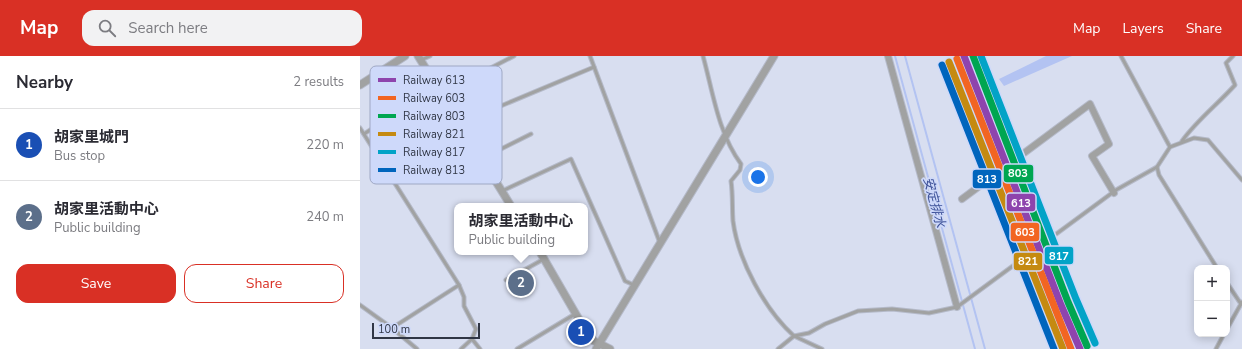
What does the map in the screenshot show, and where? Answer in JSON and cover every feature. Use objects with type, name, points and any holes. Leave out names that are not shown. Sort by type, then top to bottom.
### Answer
[{"type":"street","points":[[388,66],[405,56]]},
{"type":"street","points":[[598,346],[774,56]]},
{"type":"street","points":[[888,56],[958,305]]},
{"type":"street","points":[[361,82],[370,77]]},
{"type":"street","points":[[962,199],[1090,104],[1109,144],[1092,156],[1114,192]]},
{"type":"street","points":[[498,184],[509,203]]},
{"type":"street","points":[[542,255],[588,335],[598,346],[610,349]]},
{"type":"lane","points":[[420,58],[430,56]]},
{"type":"lane","points":[[495,66],[514,56]]},
{"type":"lane","points":[[590,56],[660,244]]},
{"type":"lane","points":[[703,56],[725,137],[731,150],[741,164],[740,170],[731,181],[733,221],[750,276],[781,324],[794,336],[822,349]]},
{"type":"lane","points":[[1121,56],[1170,147]]},
{"type":"lane","points":[[1182,141],[1191,129],[1217,105],[1235,85],[1226,63],[1233,56]]},
{"type":"lane","points":[[502,105],[594,67]]},
{"type":"lane","points":[[360,128],[370,144]]},
{"type":"lane","points":[[364,134],[370,130]]},
{"type":"lane","points":[[502,149],[531,134]]},
{"type":"lane","points":[[778,349],[794,336],[809,333],[824,324],[858,311],[892,309],[929,313],[958,305],[1114,192],[1157,167],[1170,147],[1182,141],[1194,138],[1208,140],[1242,180]]},
{"type":"lane","points":[[502,191],[571,160],[625,281],[636,285]]},
{"type":"lane","points":[[1157,167],[1159,175],[1215,265]]},
{"type":"lane","points":[[395,184],[459,285],[464,297],[464,306],[476,329],[472,339],[461,349]]},
{"type":"lane","points":[[506,280],[544,259]]},
{"type":"lane","points":[[392,328],[459,285]]},
{"type":"lane","points":[[1230,287],[1241,303],[1230,323]]},
{"type":"lane","points":[[360,305],[392,328],[417,349]]},
{"type":"lane","points":[[517,349],[575,314]]},
{"type":"lane","points":[[1216,349],[1222,337]]},
{"type":"lane","points":[[472,339],[480,349]]},
{"type":"water","points":[[1046,56],[1072,56],[1004,86],[999,79]]},
{"type":"building","points":[[522,275],[529,287],[522,292],[514,279]]},
{"type":"waterway","name":"安定排水","points":[[895,56],[975,349]]},
{"type":"waterway","points":[[905,56],[985,349]]},
{"type":"rail line","name":"613","points":[[964,56],[1061,305],[1080,349]]},
{"type":"rail line","name":"803","points":[[973,56],[1068,302],[1087,346]]},
{"type":"rail line","name":"817","points":[[981,56],[1076,299],[1095,343]]},
{"type":"rail line","name":"603","points":[[957,59],[1071,349]]},
{"type":"rail line","name":"821","points":[[949,62],[1063,349]]},
{"type":"rail line","name":"813","points":[[942,65],[1054,349]]},
{"type":"place","name":"胡家里活動中心","points":[[521,283]]},
{"type":"place","name":"胡家里城門","points":[[581,332]]}]
